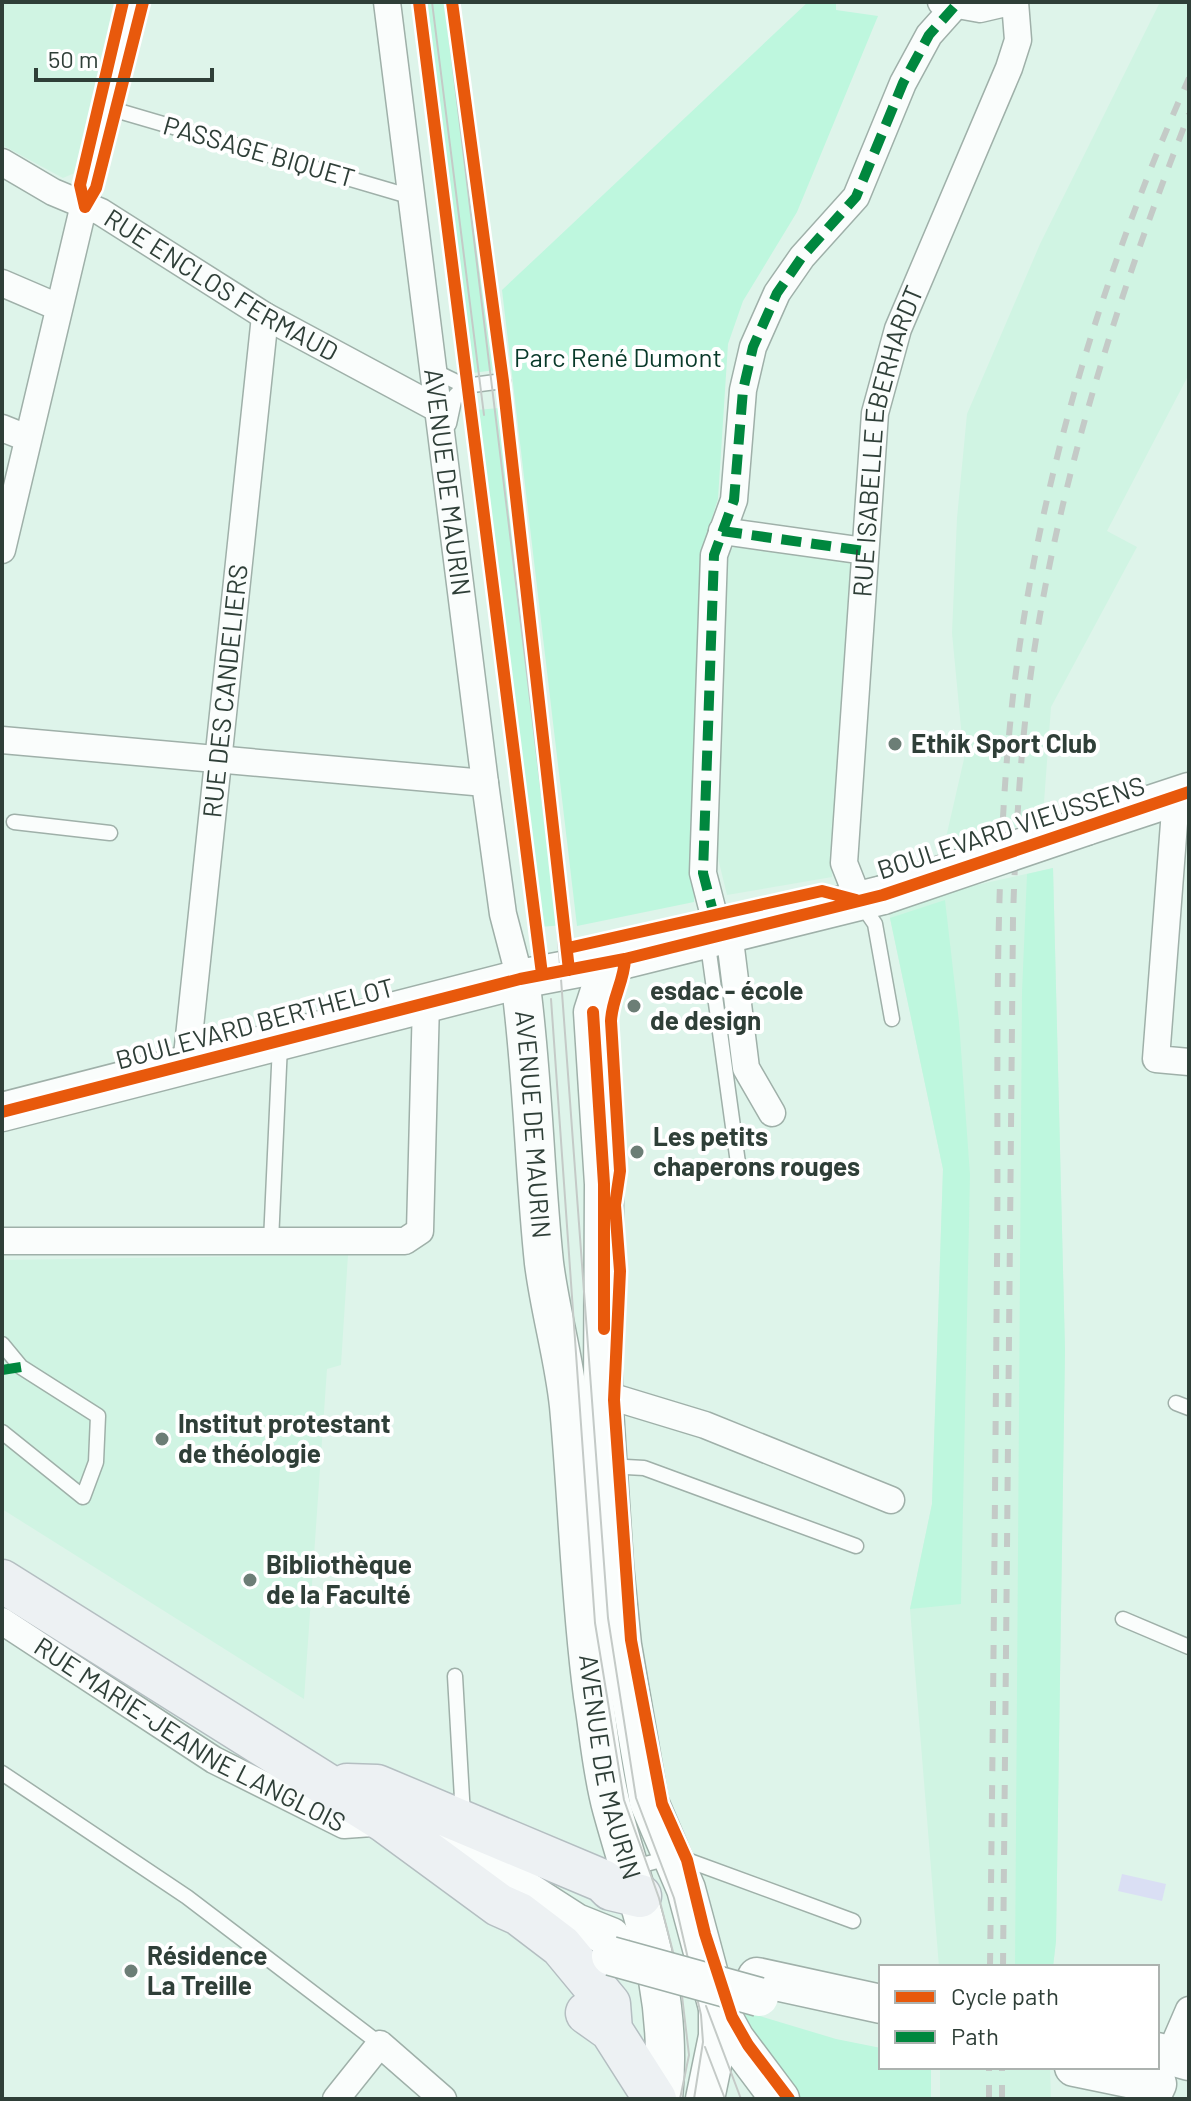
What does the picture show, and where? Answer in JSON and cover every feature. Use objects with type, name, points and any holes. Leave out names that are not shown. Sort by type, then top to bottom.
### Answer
[{"type":"main road","points":[[2,1581],[386,1822],[504,1917],[601,1982]]},
{"type":"main road","points":[[325,1784],[377,1786],[464,1824],[625,1882]]},
{"type":"main road","points":[[504,1917],[519,1914],[601,1982],[655,2099]]},
{"type":"street","points":[[2,550],[132,2]]},
{"type":"street","name":"AVENUE DE MAURIN","points":[[387,2],[436,372],[485,783],[503,914],[520,979],[544,1264],[561,1347],[569,1408],[581,1601],[609,1798],[625,1882],[667,2031],[666,2099]]},
{"type":"street","name":"RUE ISABELLE EBERHARDT","points":[[772,1113],[746,1068],[703,873],[714,555],[734,500],[743,390],[753,347],[777,293],[802,257],[856,197],[903,83],[948,4],[980,9],[1012,2],[1018,40],[884,370],[869,459],[844,863],[871,898]]},
{"type":"street","name":"RUE ENCLOS FERMAUD","points":[[2,162],[85,207],[101,212],[265,316],[440,410]]},
{"type":"street","points":[[2,283],[58,307]]},
{"type":"street","name":"RUE DES CANDELIERS","points":[[186,1065],[265,316]]},
{"type":"street","points":[[2,428],[27,438]]},
{"type":"street","points":[[722,531],[865,551]]},
{"type":"street","points":[[2,740],[219,762],[485,783]]},
{"type":"street","points":[[1182,794],[1156,1059],[1189,1062]]},
{"type":"street","name":"BOULEVARD VIEUSSENS","points":[[520,979],[614,961],[871,898],[1182,794]]},
{"type":"street","name":"AVENUE DE MAURIN","points":[[614,961],[605,975],[593,1012],[604,1184],[603,1394],[619,1618],[649,1802],[686,1889],[718,2008],[717,2096]]},
{"type":"street","points":[[561,971],[593,1012]]},
{"type":"street","name":"BOULEVARD BERTHELOT","points":[[2,1112],[520,979]]},
{"type":"street","points":[[2,1241],[405,1241],[420,1231],[426,1002]]},
{"type":"street","points":[[603,1394],[705,1425],[891,1500]]},
{"type":"street","name":"RUE MARIE-JEANNE LANGLOIS","points":[[2,1621],[214,1760],[344,1825],[386,1822]]},
{"type":"street","points":[[419,1846],[470,1855],[576,1923],[601,1982],[758,1987],[879,2004]]},
{"type":"street","points":[[758,1987],[838,2021],[879,2029]]},
{"type":"street","points":[[718,2008],[735,2039],[780,2099]]},
{"type":"street","points":[[1134,2069],[1164,2070],[1189,2010]]},
{"type":"street","points":[[336,2099],[380,2044],[443,2099]]},
{"type":"street","points":[[666,2099],[717,2096]]},
{"type":"lane","name":"PASSAGE BIQUET","points":[[105,107],[412,197]]},
{"type":"lane","points":[[436,372],[465,386],[503,381]]},
{"type":"lane","points":[[445,448],[452,405],[465,386]]},
{"type":"lane","points":[[14,822],[110,833]]},
{"type":"lane","points":[[871,898],[892,1019]]},
{"type":"lane","points":[[718,935],[738,1163]]},
{"type":"lane","points":[[271,1241],[280,1040]]},
{"type":"lane","points":[[2,1344],[21,1367],[98,1416],[96,1462],[83,1497],[2,1432]]},
{"type":"lane","points":[[608,1466],[644,1468],[856,1546]]},
{"type":"lane","points":[[1123,1619],[1189,1647]]},
{"type":"lane","points":[[455,1676],[464,1824]]},
{"type":"lane","points":[[2,1773],[187,1897],[380,2044]]},
{"type":"lane","points":[[625,1882],[672,1857],[727,1873],[853,1921]]},
{"type":"shaded area","points":[[2,2],[117,2],[77,172],[63,178],[2,145]]},
{"type":"shaded area","points":[[1160,2],[1189,2],[1189,374],[1107,531],[1137,547],[1051,707],[1043,816],[942,855],[964,759],[952,633],[957,518],[967,414],[1040,244]]},
{"type":"shaded area","points":[[735,547],[851,563],[832,877],[727,895],[715,846],[727,551]]},
{"type":"shaded area","points":[[1053,868],[1065,1350],[1053,1965],[939,1965],[910,1609],[932,1504],[943,1169],[890,918],[891,904]]},
{"type":"shaded area","name":"Institut protestant de théologie","points":[[348,1255],[341,1365],[327,1369],[304,1699],[2,1509],[2,1260]]},
{"type":"shaded area","points":[[940,2069],[1050,2069],[1051,2099],[940,2099]]},
{"type":"green space","points":[[427,2],[450,2],[495,370],[473,373]]},
{"type":"green space","name":"Parc René Dumont","points":[[808,2],[836,2],[836,10],[878,16],[797,212],[743,301],[728,344],[718,499],[705,540],[694,902],[577,926],[502,290]]},
{"type":"green space","points":[[499,408],[564,925],[540,927],[477,410]]},
{"type":"green space","points":[[1053,868],[1065,1350],[1053,1965],[1015,1965],[1022,992],[1027,874]]},
{"type":"green space","points":[[945,900],[959,1022],[970,1175],[961,1604],[910,1609],[932,1504],[943,1169],[890,918]]},
{"type":"green space","points":[[743,2011],[836,2039],[879,2048],[879,2069],[931,2069],[931,2099],[801,2099],[775,2071]]},
{"type":"water","points":[[1122,1874],[1166,1884],[1162,1901],[1118,1891]]},
{"type":"tram line","points":[[432,2],[484,415]]},
{"type":"tram line","points":[[445,2],[556,911],[608,1618],[636,1798],[674,1898],[701,2015],[703,2042],[694,2099]]},
{"type":"tram line","points":[[551,999],[595,1623],[624,1800],[659,1898],[680,1979],[689,2055],[680,2099]]},
{"type":"tram line","points":[[706,2006],[741,2099]]},
{"type":"tram line","points":[[705,2047],[725,2099]]},
{"type":"railway","points":[[990,1965],[999,909],[1013,696],[1039,537],[1078,381],[1128,227],[1189,78]]},
{"type":"railway","points":[[1003,1965],[1013,918],[1023,743],[1048,572],[1080,438],[1119,307],[1189,114]]},
{"type":"railway","points":[[989,2069],[989,2099]]},
{"type":"railway","points":[[1002,2069],[1002,2099]]},
{"type":"marked path","points":[[715,919],[703,873],[714,555],[734,500],[743,390],[753,347],[777,293],[802,257],[856,197],[903,83],[929,35],[954,7]]},
{"type":"marked path","points":[[722,531],[865,551]]},
{"type":"marked path","points":[[2,1370],[21,1367]]},
{"type":"cycle path","points":[[85,207],[80,185],[123,2]]},
{"type":"cycle path","points":[[85,207],[96,188],[143,2]]},
{"type":"cycle path","points":[[419,2],[542,974]]},
{"type":"cycle path","points":[[452,2],[503,381],[569,970]]},
{"type":"cycle path","points":[[2,1112],[520,979],[625,959],[883,895],[1189,792]]},
{"type":"cycle path","points":[[568,948],[822,891],[856,900]]},
{"type":"cycle path","points":[[625,959],[611,1021],[620,1171],[615,1205],[620,1271],[614,1400],[631,1640],[662,1804],[687,1860],[705,1934],[732,2017],[748,2045],[789,2099]]},
{"type":"cycle path","points":[[593,1012],[604,1184],[604,1329]]},
{"type":"place","name":"Ethik Sport Club","points":[[895,744]]},
{"type":"place","name":"esdac - école de design","points":[[634,1006]]},
{"type":"place","name":"Les petits chaperons rouges","points":[[637,1152]]},
{"type":"place","name":"Institut protestant de théologie","points":[[162,1439]]},
{"type":"place","name":"Bibliothèque de la Faculté","points":[[250,1580]]},
{"type":"place","name":"Résidence La Treille","points":[[131,1971]]}]
